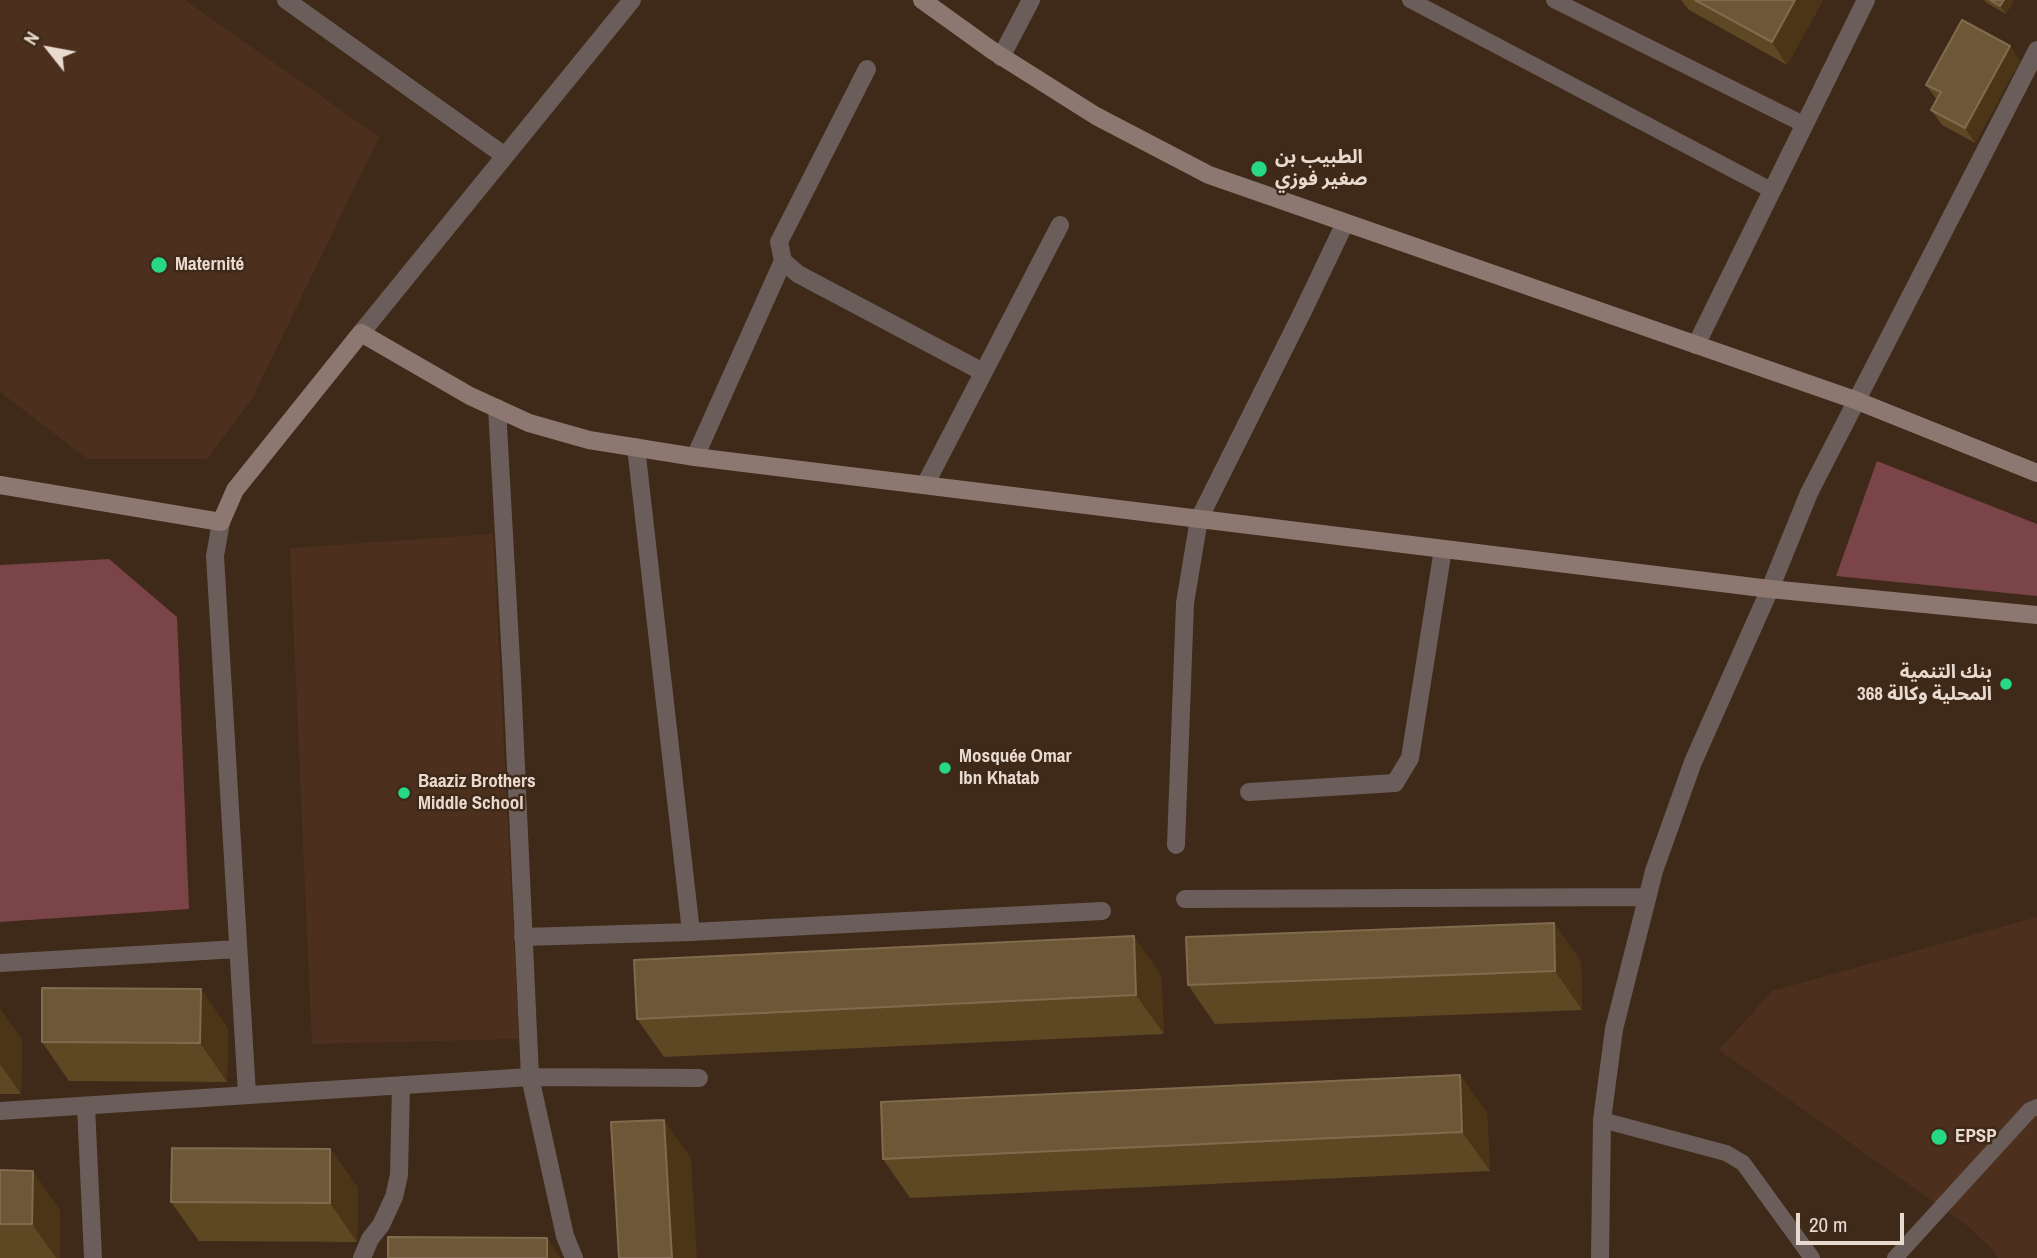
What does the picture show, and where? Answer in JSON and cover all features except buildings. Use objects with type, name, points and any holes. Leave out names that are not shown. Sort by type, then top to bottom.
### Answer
[{"type":"main road","points":[[922,0],[1002,57],[1096,116],[1209,175],[1855,400],[2037,473]]},
{"type":"main road","points":[[0,485],[221,522],[235,491],[361,333],[470,396],[529,423],[589,440],[695,457],[1770,589],[2037,615]]},
{"type":"street","points":[[286,0],[505,156]]},
{"type":"street","points":[[361,333],[632,0]]},
{"type":"street","points":[[1002,57],[1031,0]]},
{"type":"street","points":[[1696,345],[1866,0]]},
{"type":"street","points":[[1600,1258],[1602,1119],[1614,1029],[1647,897],[1693,762],[1770,589],[1809,493],[2037,50]]},
{"type":"street","points":[[695,457],[783,261],[779,242],[867,69]]},
{"type":"street","points":[[1176,845],[1185,603],[1199,519],[1345,223]]},
{"type":"street","points":[[925,485],[1060,225]]},
{"type":"street","points":[[783,261],[798,274],[984,372]]},
{"type":"street","points":[[497,408],[530,1077],[565,1236],[573,1258]]},
{"type":"street","points":[[636,447],[691,932]]},
{"type":"street","points":[[221,522],[215,556],[247,1094]]},
{"type":"street","points":[[1249,792],[1395,783],[1410,758],[1443,549]]},
{"type":"street","points":[[1185,900],[1647,897]]},
{"type":"street","points":[[523,937],[691,932],[1102,911]]},
{"type":"street","points":[[0,963],[238,949]]},
{"type":"street","points":[[0,1111],[530,1077],[699,1078]]},
{"type":"street","points":[[362,1258],[370,1239],[390,1207],[399,1175],[401,1085]]},
{"type":"street","points":[[86,1106],[93,1258]]},
{"type":"lane","points":[[1410,0],[1773,191]]},
{"type":"lane","points":[[1554,0],[1805,125]]},
{"type":"lane","points":[[1895,1258],[2030,1110],[2037,1107]]},
{"type":"lane","points":[[1602,1119],[1726,1153],[1744,1163],[1812,1258]]},
{"type":"shaded area","name":"Maternité","points":[[0,0],[185,0],[379,137],[252,399],[207,459],[88,459],[0,392]]},
{"type":"shaded area","points":[[1877,461],[2037,524],[2037,596],[1836,576]]},
{"type":"shaded area","name":"Baaziz Brothers Middle School","points":[[493,534],[519,1039],[312,1044],[290,548]]},
{"type":"shaded area","points":[[109,559],[177,617],[189,909],[0,922],[0,565]]},
{"type":"shaded area","name":"EPSP","points":[[2037,917],[2037,1258],[1998,1258],[1965,1224],[1719,1050],[1772,991]]},
{"type":"place","name":"الطبيب بن صغير فوزي","points":[[1259,169]]},
{"type":"place","name":"Maternité","points":[[159,265]]},
{"type":"place","name":"بنك التنمية المحلية وكالة 368","points":[[2006,684]]},
{"type":"place","name":"Mosquée Omar Ibn Khatab","points":[[945,768]]},
{"type":"place","name":"Baaziz Brothers Middle School","points":[[404,793]]},
{"type":"place","name":"EPSP","points":[[1939,1137]]}]
